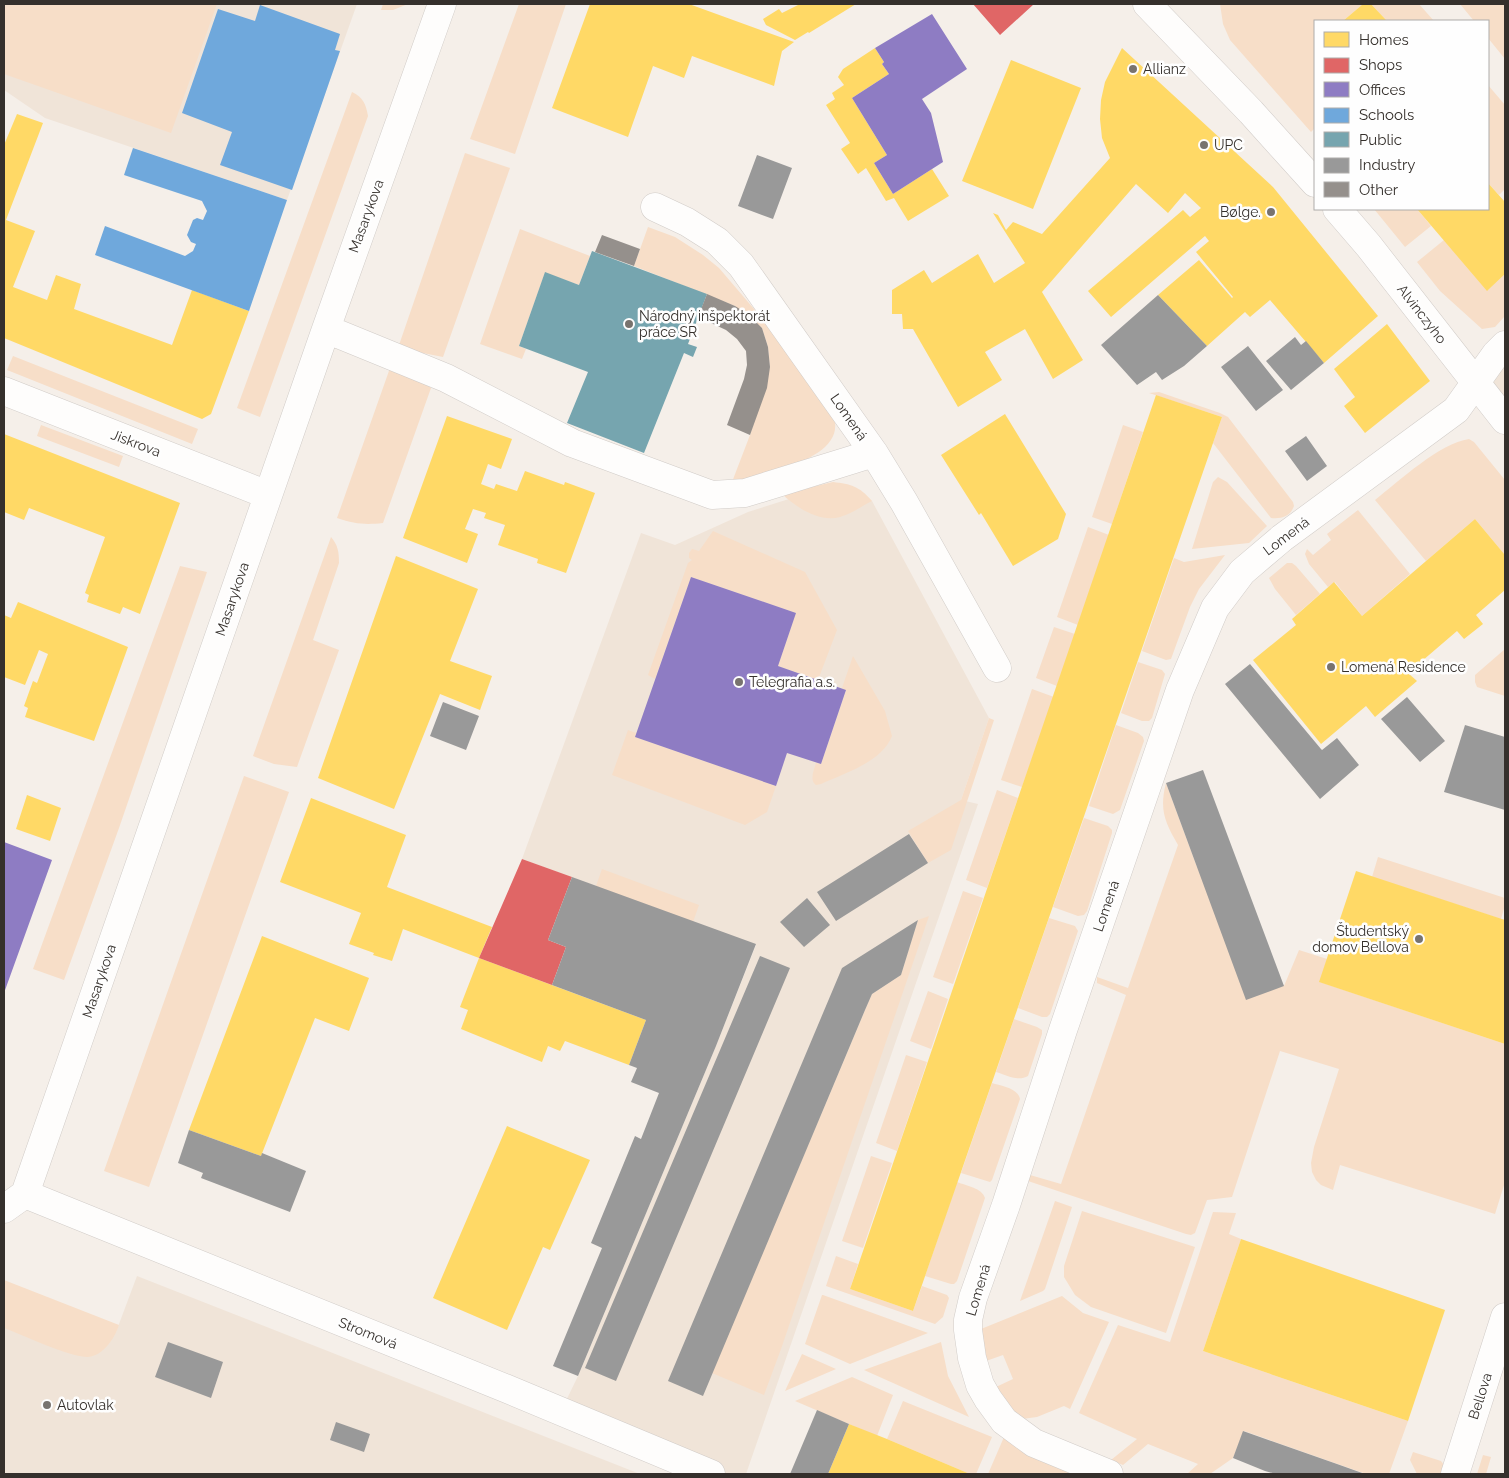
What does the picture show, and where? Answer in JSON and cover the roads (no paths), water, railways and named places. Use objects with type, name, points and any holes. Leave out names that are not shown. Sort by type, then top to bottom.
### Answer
[{"type":"street","name":"Masarykova","points":[[14,1202],[442,4]]},
{"type":"street","points":[[1147,4],[1251,112],[1314,182]]},
{"type":"street","name":"Lomená","points":[[655,207],[687,222],[717,241],[740,265],[874,454],[904,502],[997,668]]},
{"type":"street","name":"Alvinczyho","points":[[1338,210],[1368,245],[1505,420]]},
{"type":"street","points":[[326,329],[446,378],[572,443],[712,495],[745,493],[874,454]]},
{"type":"street","name":"Lomená","points":[[1110,1474],[1034,1443],[1004,1421],[980,1385],[972,1358],[968,1320],[973,1298],[1008,1200],[1063,1030],[1180,690],[1215,608],[1242,572],[1282,538],[1456,410],[1496,354],[1505,345]]},
{"type":"street","name":"Jiskrova","points":[[4,391],[268,495]]},
{"type":"street","name":"Stromová","points":[[14,1202],[496,1384],[711,1474]]},
{"type":"street","name":"Bellova","points":[[1455,1474],[1505,1317]]},
{"type":"place","name":"Allianz","points":[[1133,69]]},
{"type":"place","name":"UPC","points":[[1204,145]]},
{"type":"place","name":"Bølge.","points":[[1271,212]]},
{"type":"place","name":"Národný inšpektorát práce SR","points":[[629,324]]},
{"type":"place","name":"Lomená Residence","points":[[1331,667]]},
{"type":"place","name":"Telegrafia a.s.","points":[[739,682]]},
{"type":"place","name":"Študentský domov Bellova","points":[[1419,939]]},
{"type":"place","name":"Autovlak","points":[[47,1405]]}]
